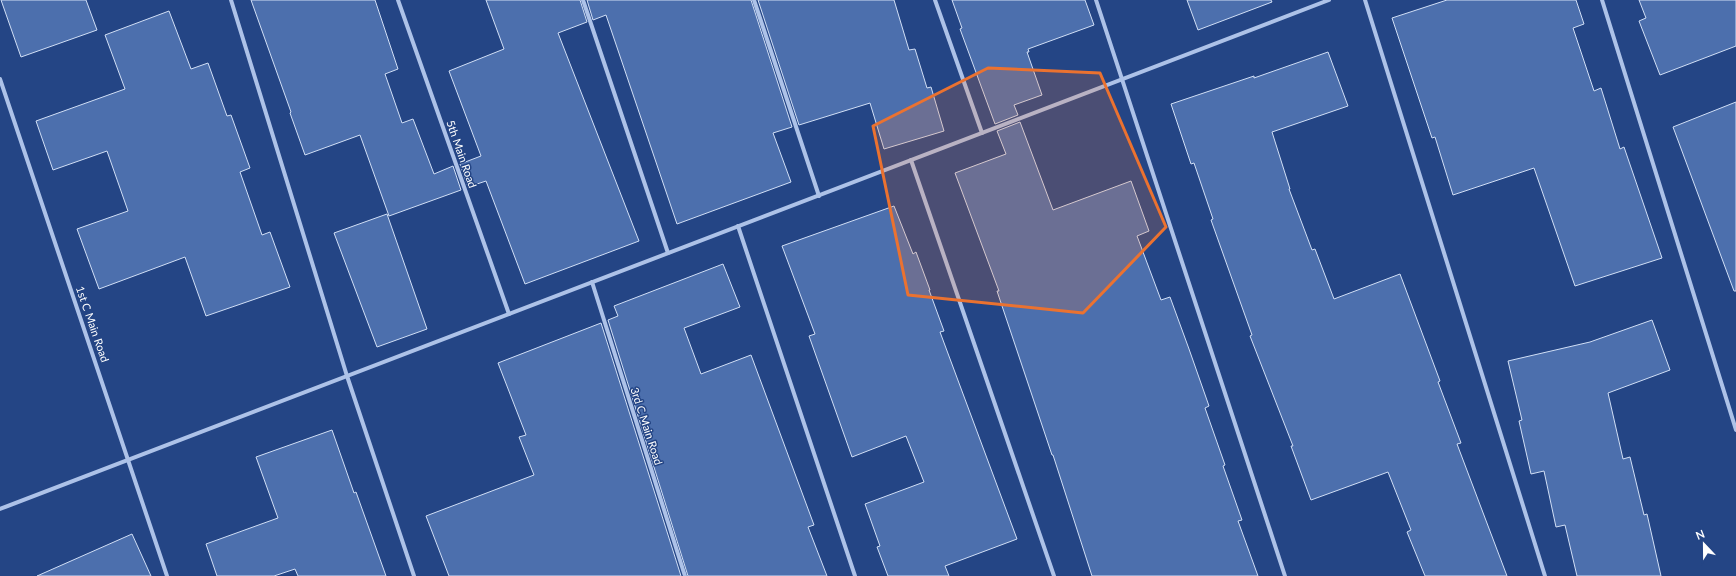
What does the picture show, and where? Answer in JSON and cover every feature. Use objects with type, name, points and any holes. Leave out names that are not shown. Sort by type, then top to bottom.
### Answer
[{"type":"street","points":[[232,0],[347,376],[414,576]]},
{"type":"street","name":"5th Main Road","points":[[398,0],[509,314]]},
{"type":"street","points":[[583,0],[668,253]]},
{"type":"street","points":[[754,0],[819,196]]},
{"type":"street","points":[[935,0],[982,133]]},
{"type":"street","points":[[1096,0],[1285,576]]},
{"type":"street","points":[[0,509],[1329,0]]},
{"type":"street","points":[[1365,0],[1545,576]]},
{"type":"street","points":[[1602,0],[1736,430]]},
{"type":"street","name":"1st C Main Road","points":[[0,79],[167,576]]},
{"type":"street","points":[[911,160],[1054,576]]},
{"type":"street","points":[[738,226],[854,576]]},
{"type":"street","name":"3rd C Main Road","points":[[592,282],[685,576]]},
{"type":"highlighted area","points":[[988,68],[1100,73],[1166,227],[1083,313],[908,295],[873,126]]},
{"type":"building","points":[[1,0],[86,0],[97,30],[21,57]]},
{"type":"building","points":[[251,0],[375,0],[398,69],[385,74],[402,123],[413,119],[434,174],[453,166],[461,190],[389,216],[360,135],[305,155]]},
{"type":"building","points":[[486,0],[580,0],[587,22],[558,33],[639,241],[525,284],[486,181],[468,187],[460,164],[481,156],[449,71],[504,49]]},
{"type":"building","points":[[587,0],[751,0],[792,127],[773,133],[791,182],[677,224],[606,15],[593,20]]},
{"type":"building","points":[[758,0],[894,0],[909,50],[915,49],[927,88],[931,87],[944,131],[884,149],[870,103],[799,125]]},
{"type":"building","points":[[952,0],[1085,0],[1094,25],[1028,49],[1029,52],[1027,52],[1042,95],[1014,105],[1018,115],[995,124],[960,29],[962,28]]},
{"type":"building","points":[[1187,0],[1271,0],[1272,2],[1198,30]]},
{"type":"building","points":[[1447,0],[1576,0],[1584,24],[1573,28],[1594,91],[1601,88],[1620,149],[1624,147],[1662,258],[1575,286],[1534,168],[1453,195],[1435,137],[1432,138],[1392,18]]},
{"type":"building","points":[[1639,0],[1736,0],[1736,46],[1660,75],[1639,21],[1646,18]]},
{"type":"building","points":[[169,11],[191,69],[208,63],[227,116],[231,115],[250,168],[240,172],[262,235],[270,232],[290,287],[206,316],[185,257],[99,289],[77,229],[128,211],[107,151],[53,170],[36,121],[125,89],[105,35]]},
{"type":"building","points":[[1328,52],[1348,106],[1272,132],[1289,189],[1312,250],[1315,249],[1334,299],[1400,274],[1440,381],[1438,382],[1461,443],[1457,444],[1507,576],[1425,576],[1407,532],[1411,530],[1388,472],[1311,500],[1291,446],[1293,446],[1250,336],[1252,335],[1211,220],[1213,219],[1194,163],[1191,164],[1171,104],[1254,76],[1254,78]]},
{"type":"building","points":[[1736,102],[1736,291],[1734,291],[1673,127]]},
{"type":"building","points":[[1020,122],[1053,210],[1131,181],[1149,231],[1137,236],[1161,300],[1170,297],[1189,349],[1209,406],[1205,408],[1242,520],[1238,521],[1258,576],[1092,576],[1053,455],[997,291],[999,291],[955,173],[1006,154],[997,131]]},
{"type":"building","points":[[894,206],[913,254],[916,252],[944,331],[940,332],[1017,539],[945,566],[949,576],[888,576],[877,547],[880,546],[865,504],[924,482],[906,436],[852,457],[809,336],[815,334],[782,246]]},
{"type":"building","points":[[387,214],[427,329],[377,347],[334,233]]},
{"type":"building","points":[[723,264],[740,307],[684,328],[701,374],[751,355],[814,525],[808,527],[827,576],[688,576],[608,320],[618,316],[614,306]]},
{"type":"building","points":[[1652,320],[1670,370],[1608,393],[1623,459],[1630,457],[1644,515],[1647,514],[1661,576],[1577,576],[1565,525],[1556,527],[1544,471],[1531,474],[1519,421],[1522,420],[1508,361],[1590,342]]},
{"type":"building","points":[[601,323],[681,576],[449,576],[426,516],[534,475],[519,437],[526,435],[498,363]]},
{"type":"building","points":[[332,430],[354,493],[356,492],[386,576],[298,576],[295,569],[274,576],[217,576],[206,544],[278,518],[256,457]]},
{"type":"building","points":[[132,534],[151,576],[37,576]]}]
